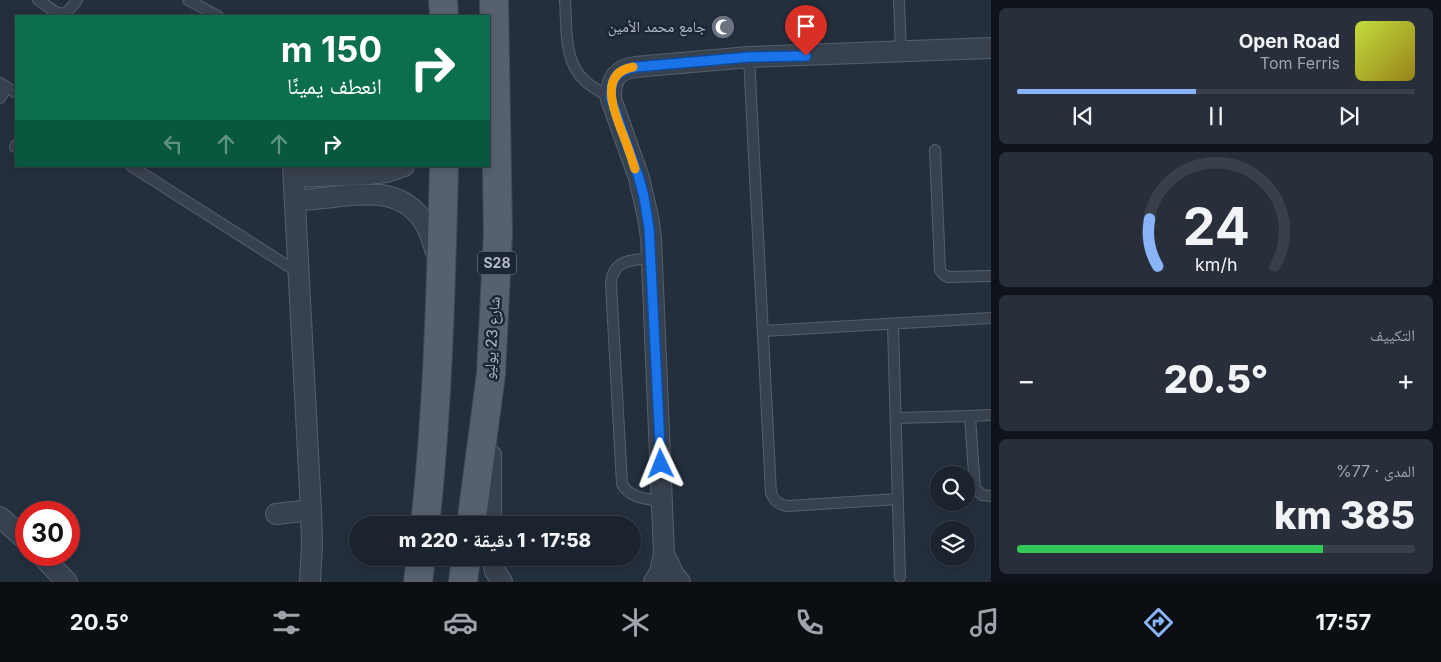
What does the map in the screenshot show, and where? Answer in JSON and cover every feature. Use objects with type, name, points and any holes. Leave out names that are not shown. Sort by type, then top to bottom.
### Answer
[{"type":"main road","points":[[443,0],[444,15]]},
{"type":"main road","name":"شارع 23 يوليو","points":[[472,516],[491,374],[498,234],[494,0]]},
{"type":"main road","points":[[426,516],[432,459],[442,268],[444,167]]},
{"type":"main road","points":[[418,582],[420,566]]},
{"type":"main road","points":[[463,582],[465,566]]},
{"type":"street","points":[[654,582],[660,572],[664,554],[651,238],[639,178],[611,99],[613,80],[621,71],[628,68],[749,57],[901,53],[991,48]]},
{"type":"street","points":[[310,582],[312,510],[293,172],[368,174],[386,172],[401,167]]},
{"type":"street","points":[[295,201],[368,194],[385,195],[400,200],[414,210],[424,223],[442,268]]},
{"type":"street","points":[[491,374],[491,516]]},
{"type":"street","points":[[276,514],[312,510]]},
{"type":"street","points":[[0,517],[15,530]]},
{"type":"street","points":[[664,554],[674,575],[680,582]]},
{"type":"street","points":[[52,566],[67,582]]},
{"type":"street","points":[[494,566],[502,582]]},
{"type":"lane","points":[[38,0],[61,14],[69,12],[77,0]]},
{"type":"lane","points":[[188,0],[216,15]]},
{"type":"lane","points":[[566,0],[570,57],[584,81],[611,99]]},
{"type":"lane","points":[[899,0],[901,53]]},
{"type":"lane","points":[[749,57],[770,488],[773,498],[780,504],[788,506],[898,499]]},
{"type":"lane","points":[[0,98],[3,85],[15,92]]},
{"type":"lane","points":[[935,150],[940,270],[948,277],[991,276]]},
{"type":"lane","points":[[133,167],[299,273]]},
{"type":"lane","points":[[652,258],[630,260],[622,263],[616,268],[611,284],[622,484],[624,490],[630,494],[662,502]]},
{"type":"lane","points":[[763,331],[991,318]]},
{"type":"lane","points":[[893,324],[900,577]]},
{"type":"lane","points":[[897,418],[991,415]]},
{"type":"lane","points":[[970,416],[975,488],[982,495],[991,496]]},
{"type":"slow traffic","points":[[633,67],[621,71],[613,80],[611,99],[635,169]]},
{"type":"place","name":"جامع محمد الأمين","points":[[723,27]]},
{"type":"route","points":[[661,464],[651,238],[639,178],[611,99],[613,80],[621,71],[636,67],[749,57],[806,56]]}]
